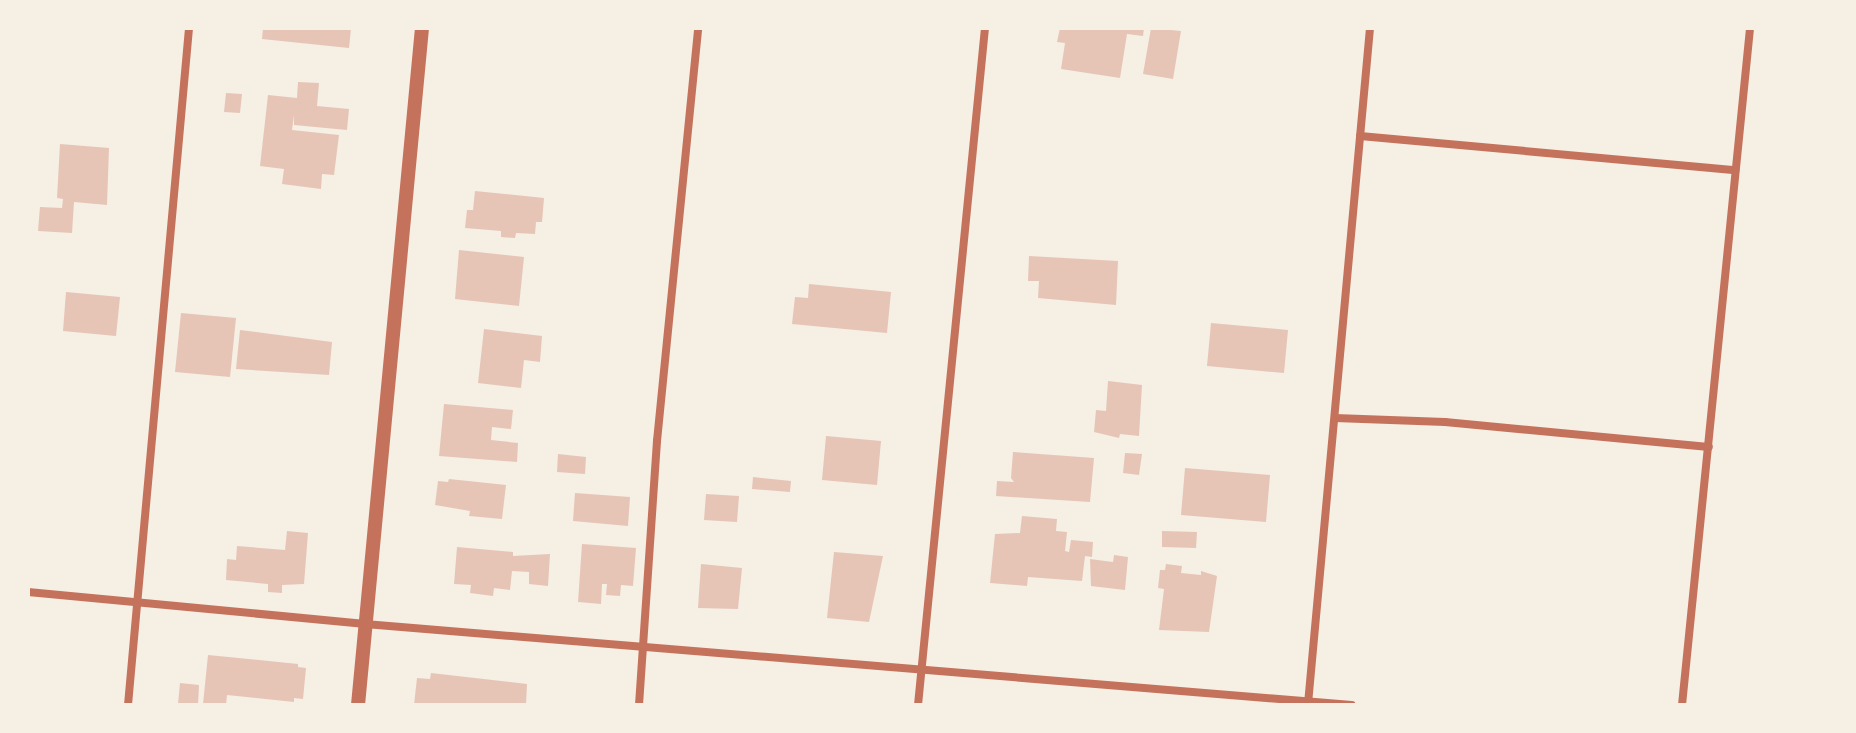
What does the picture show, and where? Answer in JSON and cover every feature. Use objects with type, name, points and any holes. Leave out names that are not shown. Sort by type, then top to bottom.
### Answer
[{"type":"street","points":[[128,705],[189,28]]},
{"type":"street","points":[[358,705],[422,28]]},
{"type":"street","points":[[639,705],[657,441],[698,28]]},
{"type":"street","points":[[918,705],[985,28]]},
{"type":"street","points":[[1308,703],[1370,28]]},
{"type":"street","points":[[1682,705],[1750,28]]},
{"type":"street","points":[[1360,136],[1735,170]]},
{"type":"street","points":[[1335,418],[1445,422],[1709,447]]},
{"type":"street","points":[[28,592],[365,624],[921,667],[1352,705]]},
{"type":"building","points":[[263,28],[351,28],[349,48],[262,39]]},
{"type":"building","points":[[1060,28],[1144,28],[1143,36],[1127,34],[1120,78],[1061,69],[1065,43],[1057,42]]},
{"type":"building","points":[[1151,28],[1181,31],[1173,79],[1143,74]]},
{"type":"building","points":[[298,82],[319,83],[317,106],[349,109],[347,130],[294,125],[294,115],[292,130],[339,135],[334,175],[322,174],[321,189],[282,184],[284,169],[260,166],[268,95],[297,98]]},
{"type":"building","points":[[226,93],[242,94],[240,113],[224,112]]},
{"type":"building","points":[[60,144],[109,148],[107,205],[74,202],[72,233],[38,231],[40,207],[62,208],[63,199],[57,198]]},
{"type":"building","points":[[475,191],[544,198],[542,222],[536,222],[535,234],[516,233],[515,238],[501,237],[501,231],[465,228],[467,210],[473,210]]},
{"type":"building","points":[[459,250],[524,257],[519,306],[455,299]]},
{"type":"building","points":[[1029,256],[1118,261],[1116,305],[1038,298],[1039,281],[1028,281]]},
{"type":"building","points":[[809,284],[891,292],[887,333],[792,324],[795,297],[808,298]]},
{"type":"building","points":[[66,292],[120,297],[116,336],[63,331]]},
{"type":"building","points":[[181,313],[236,318],[230,377],[175,372]]},
{"type":"building","points":[[1211,323],[1288,330],[1284,373],[1207,366]]},
{"type":"building","points":[[484,329],[542,336],[540,362],[524,360],[521,388],[478,383]]},
{"type":"building","points":[[240,330],[332,342],[329,375],[236,369]]},
{"type":"building","points":[[1108,381],[1142,385],[1139,436],[1120,434],[1119,438],[1094,432],[1096,410],[1106,411]]},
{"type":"building","points":[[444,404],[513,410],[511,429],[492,427],[491,440],[518,443],[517,462],[439,456]]},
{"type":"building","points":[[826,436],[881,441],[877,485],[822,480]]},
{"type":"building","points":[[1013,452],[1094,458],[1090,502],[996,496],[997,481],[1014,482],[1011,478]]},
{"type":"building","points":[[1125,453],[1142,454],[1139,475],[1123,473]]},
{"type":"building","points":[[558,454],[586,457],[585,474],[557,472]]},
{"type":"building","points":[[1185,468],[1270,475],[1266,522],[1181,515]]},
{"type":"building","points":[[753,477],[791,481],[790,492],[752,489]]},
{"type":"building","points":[[449,479],[506,485],[502,519],[469,516],[470,511],[435,505],[438,481],[448,482]]},
{"type":"building","points":[[575,493],[630,497],[628,526],[573,521]]},
{"type":"building","points":[[706,494],[739,496],[737,522],[704,520]]},
{"type":"building","points":[[1022,516],[1057,519],[1056,531],[1067,532],[1065,551],[1069,552],[1071,540],[1093,542],[1092,557],[1085,556],[1082,581],[1028,577],[1027,586],[990,583],[995,534],[1020,533]]},
{"type":"building","points":[[287,531],[308,533],[304,584],[282,585],[282,593],[268,592],[268,584],[226,580],[227,559],[236,560],[237,546],[285,550]]},
{"type":"building","points":[[1162,531],[1197,532],[1196,548],[1162,547]]},
{"type":"building","points":[[582,544],[636,548],[633,586],[621,585],[620,596],[606,595],[607,584],[602,584],[601,604],[578,602]]},
{"type":"building","points":[[457,547],[513,552],[513,556],[550,554],[548,586],[529,584],[529,572],[512,571],[510,590],[494,588],[493,596],[470,593],[471,585],[454,584]]},
{"type":"building","points":[[834,552],[883,556],[869,622],[827,618]]},
{"type":"building","points":[[1114,555],[1128,557],[1125,590],[1091,586],[1090,559],[1113,562]]},
{"type":"building","points":[[701,564],[742,568],[738,609],[698,608]]},
{"type":"building","points":[[1166,564],[1182,566],[1181,573],[1201,575],[1201,571],[1217,576],[1209,632],[1159,630],[1164,589],[1158,588],[1160,570],[1165,570]]},
{"type":"building","points":[[208,655],[298,664],[298,667],[306,668],[303,699],[294,698],[294,702],[227,695],[226,705],[203,704]]},
{"type":"building","points":[[431,673],[527,684],[526,705],[414,705],[417,678],[430,679]]},
{"type":"building","points":[[180,683],[199,685],[198,705],[178,704]]}]
